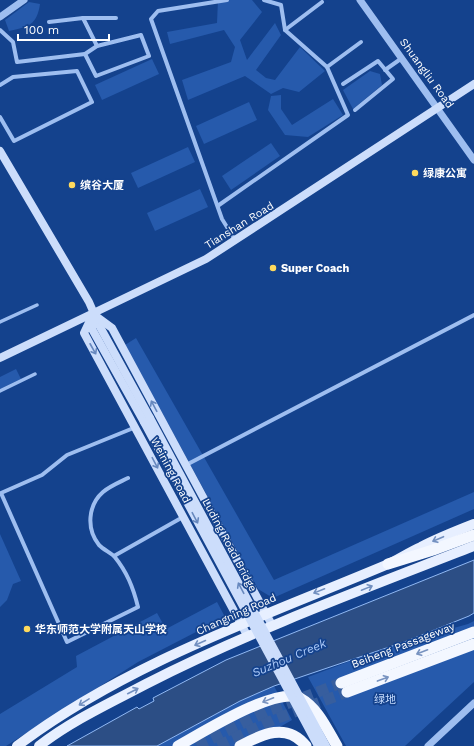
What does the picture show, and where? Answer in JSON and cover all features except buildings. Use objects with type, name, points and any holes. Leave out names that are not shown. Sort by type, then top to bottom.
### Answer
[{"type":"highway","points":[[388,564],[472,540]]},
{"type":"highway","name":"Beiheng Passageway","points":[[474,632],[344,687],[474,644]]},
{"type":"highway","points":[[178,746],[270,699],[290,695],[299,698],[315,710],[337,746]]},
{"type":"highway","points":[[240,746],[263,734],[277,731],[296,736],[306,746]]},
{"type":"main road","name":"Tianshan Road","points":[[0,358],[206,259],[474,84]]},
{"type":"main road","points":[[0,151],[3,164],[89,302],[93,314],[92,329],[147,420]]},
{"type":"main road","name":"Weining Road","points":[[248,637],[84,333],[93,314],[112,328],[272,625]]},
{"type":"main road","name":"Luding Road Bridge","points":[[147,420],[318,746]]},
{"type":"main road","name":"Luding Road Bridge","points":[[147,420],[326,746]]},
{"type":"main road","name":"Changning Road","points":[[17,746],[93,696],[174,654],[241,624],[388,564],[421,547],[474,524]]},
{"type":"main road","points":[[39,746],[100,708],[182,666],[272,625],[472,540]]},
{"type":"street","points":[[0,16],[24,0]]},
{"type":"street","points":[[227,0],[158,11],[151,18],[219,206],[222,219],[235,240]]},
{"type":"street","points":[[219,206],[348,115],[327,67],[285,30],[280,6],[264,0]]},
{"type":"street","name":"Shuangliu Road","points":[[360,0],[474,160]]},
{"type":"street","points":[[285,30],[322,2]]},
{"type":"street","points":[[83,18],[97,46]]},
{"type":"street","points":[[49,22],[83,18],[116,18]]},
{"type":"street","points":[[0,30],[13,42],[17,62],[85,54],[97,46],[142,35],[149,56],[96,76],[85,54]]},
{"type":"street","points":[[327,67],[361,42]]},
{"type":"street","points":[[385,70],[402,58]]},
{"type":"street","points":[[343,84],[378,61],[392,79],[355,110]]},
{"type":"street","points":[[0,85],[13,77],[77,72],[92,102],[14,141],[0,117]]},
{"type":"street","points":[[0,322],[37,305]]},
{"type":"street","points":[[186,465],[474,315]]},
{"type":"street","points":[[0,391],[35,374]]},
{"type":"street","points":[[128,478],[104,491],[93,504],[90,519],[93,535],[100,546],[114,556],[124,569],[134,587],[138,607],[67,642],[1,493],[42,475],[67,455],[136,427]]},
{"type":"street","points":[[114,556],[183,517]]},
{"type":"street","points":[[428,746],[474,703]]},
{"type":"green space","points":[[218,0],[252,0],[262,12],[240,40],[247,60],[275,23],[281,35],[256,70],[266,78],[275,80],[300,47],[325,71],[299,92],[283,88],[271,94],[245,76],[188,100],[182,80],[231,62],[235,47],[224,30],[170,44],[167,32],[217,23]]},
{"type":"green space","points":[[29,2],[40,4],[37,17],[26,26],[9,31],[5,20]]},
{"type":"green space","points":[[152,59],[159,74],[102,100],[95,85]]},
{"type":"green space","points":[[370,71],[380,74],[382,85],[353,109],[343,90]]},
{"type":"green space","points":[[281,95],[281,109],[292,125],[333,99],[343,115],[308,137],[285,135],[268,110],[271,96]]},
{"type":"green space","points":[[249,102],[257,120],[204,144],[196,126]]},
{"type":"green space","points":[[271,143],[280,156],[231,190],[222,176]]},
{"type":"green space","points":[[188,147],[195,162],[138,188],[131,173]]},
{"type":"green space","points":[[200,189],[208,207],[155,231],[147,213]]},
{"type":"green space","points":[[136,338],[274,580],[474,492],[474,509],[273,598],[258,589],[125,345]]},
{"type":"green space","points":[[16,369],[21,379],[0,389],[0,377]]},
{"type":"green space","points":[[0,534],[21,581],[13,584],[7,600],[0,607]]},
{"type":"green space","points":[[217,602],[225,617],[138,662],[6,746],[0,746],[0,714],[77,667],[76,656],[157,613],[166,629]]},
{"type":"green space","name":"绿地","points":[[474,621],[474,682],[405,746],[346,746],[308,677],[393,645]]},
{"type":"green space","points":[[274,686],[292,720],[247,746],[157,746],[240,701]]},
{"type":"water","name":"Suzhou Creek","points":[[474,560],[474,613],[469,616],[407,641],[274,686],[240,701],[157,746],[67,746],[137,707],[139,709],[154,701],[153,698],[226,660]]},
{"type":"tunnel","points":[[197,746],[268,711],[341,683]]},
{"type":"tunnel","points":[[218,746],[273,720],[347,692]]},
{"type":"place","name":"绿康公寓","points":[[415,173]]},
{"type":"place","name":"缤谷大厦","points":[[72,185]]},
{"type":"place","name":"Super Coach","points":[[273,268]]},
{"type":"place","name":"华东师范大学附属天山学校","points":[[27,629]]}]
